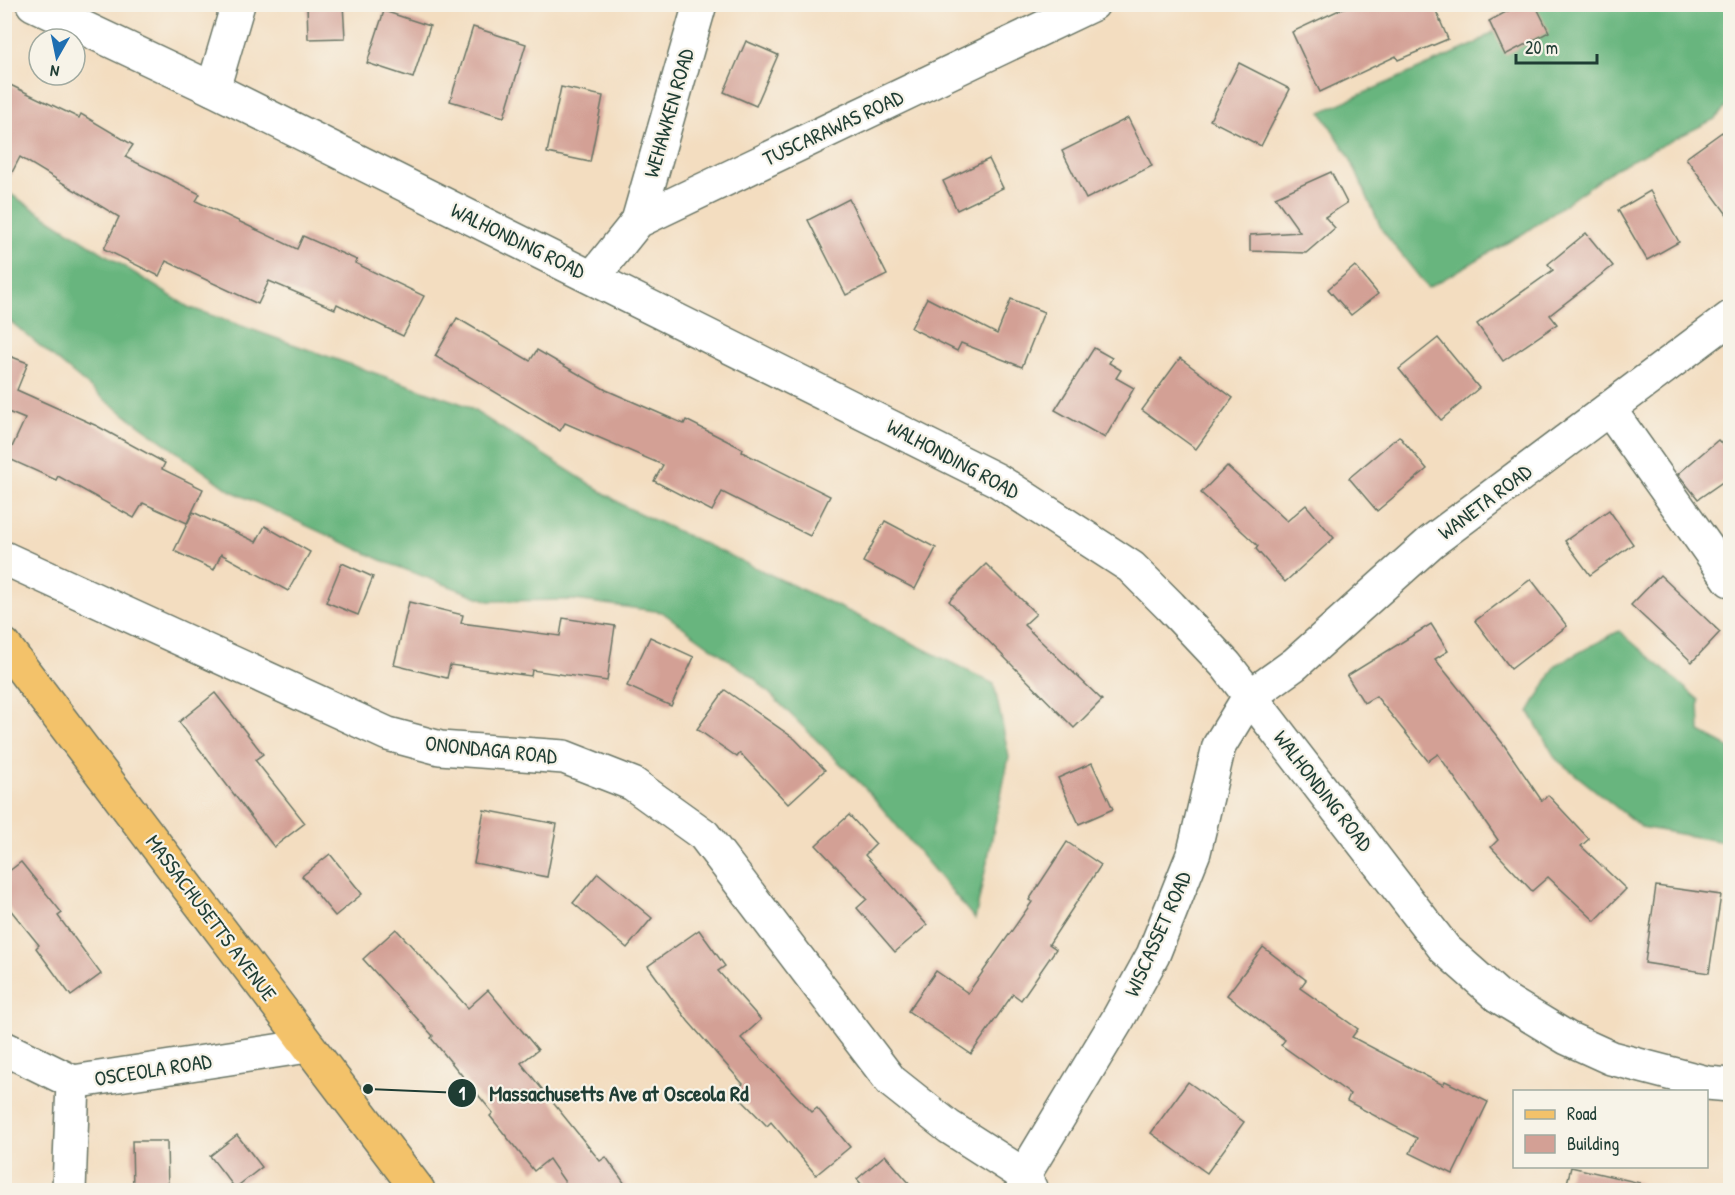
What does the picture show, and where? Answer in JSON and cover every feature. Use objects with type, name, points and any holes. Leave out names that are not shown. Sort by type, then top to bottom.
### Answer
[{"type":"main road","name":"MASSACHUSETTS AVENUE","points":[[4,645],[418,1191]]},
{"type":"street","name":"WALHONDING ROAD","points":[[33,4],[213,89],[425,197],[592,277],[997,480],[1068,525],[1131,567],[1226,665],[1446,949],[1498,996],[1567,1038],[1611,1058],[1707,1083],[1731,1085]]},
{"type":"street","points":[[213,89],[238,4]]},
{"type":"street","name":"WEHAWKEN ROAD","points":[[638,221],[700,4]]},
{"type":"street","name":"TUSCARAWAS ROAD","points":[[592,277],[638,221],[1093,4]]},
{"type":"street","name":"WANETA ROAD","points":[[1250,697],[1295,664],[1431,542],[1731,318]]},
{"type":"street","points":[[1609,409],[1731,580]]},
{"type":"street","name":"ONONDAGA ROAD","points":[[4,558],[388,734],[440,748],[564,757],[633,784],[704,835],[891,1081],[1026,1185]]},
{"type":"street","name":"WISCASSET ROAD","points":[[1026,1185],[1153,955],[1194,852],[1219,746],[1250,697]]},
{"type":"street","name":"OSCEOLA ROAD","points":[[4,1048],[73,1082],[308,1046]]},
{"type":"street","points":[[69,1191],[73,1082]]},
{"type":"green space","points":[[1535,5],[1730,5],[1730,103],[1715,119],[1616,168],[1524,233],[1428,288],[1382,230],[1349,156],[1321,112],[1473,45]]},
{"type":"green space","points":[[4,190],[188,307],[465,405],[626,507],[854,614],[994,684],[1009,757],[975,919],[866,789],[754,678],[662,612],[575,600],[489,601],[388,563],[231,491],[105,400],[5,317]]},
{"type":"green space","points":[[1619,631],[1699,700],[1700,732],[1730,748],[1730,843],[1641,827],[1556,759],[1529,712],[1556,665]]},
{"type":"building","points":[[307,4],[343,4],[345,38],[308,39]]},
{"type":"building","points":[[1352,4],[1433,4],[1448,39],[1398,60],[1396,56],[1320,92],[1292,32]]},
{"type":"building","points":[[1521,4],[1535,4],[1549,32],[1505,55],[1489,21]]},
{"type":"building","points":[[384,11],[430,26],[413,78],[367,63]]},
{"type":"building","points":[[473,27],[526,44],[504,117],[450,101]]},
{"type":"building","points":[[746,41],[778,55],[756,106],[724,92]]},
{"type":"building","points":[[1239,63],[1290,89],[1261,146],[1210,120]]},
{"type":"building","points":[[4,82],[79,118],[81,114],[133,145],[125,157],[200,194],[196,201],[297,249],[303,236],[357,260],[355,263],[424,296],[403,336],[337,304],[335,309],[269,281],[258,304],[166,261],[159,276],[104,249],[119,217],[20,157],[4,188]]},
{"type":"building","points":[[561,87],[603,96],[590,162],[547,153]]},
{"type":"building","points":[[1128,118],[1152,166],[1086,199],[1062,151]]},
{"type":"building","points":[[1722,132],[1731,145],[1731,220],[1686,158]]},
{"type":"building","points":[[989,159],[1003,188],[957,210],[943,181]]},
{"type":"building","points":[[1331,172],[1347,203],[1325,217],[1335,228],[1306,253],[1250,251],[1250,235],[1300,232],[1275,197]]},
{"type":"building","points":[[1650,191],[1679,242],[1647,260],[1618,210]]},
{"type":"building","points":[[849,199],[887,275],[846,295],[808,220]]},
{"type":"building","points":[[1586,233],[1613,266],[1550,315],[1557,324],[1503,361],[1477,324],[1553,270],[1548,264]]},
{"type":"building","points":[[1355,266],[1378,294],[1351,315],[1328,289]]},
{"type":"building","points":[[927,298],[997,334],[1011,299],[1044,312],[1022,367],[961,343],[957,351],[911,328]]},
{"type":"building","points":[[457,318],[530,361],[537,350],[606,390],[684,424],[686,420],[743,449],[742,452],[830,496],[810,536],[722,492],[712,511],[654,481],[663,465],[565,423],[560,431],[435,356]]},
{"type":"building","points":[[1438,338],[1479,388],[1441,420],[1399,369]]},
{"type":"building","points":[[1094,348],[1112,358],[1109,363],[1121,370],[1116,378],[1134,388],[1105,438],[1055,410]]},
{"type":"building","points":[[4,354],[28,363],[17,390],[97,426],[165,463],[162,469],[203,489],[187,523],[143,503],[134,518],[58,476],[56,480],[7,458],[25,419],[8,412],[4,420]]},
{"type":"building","points":[[1180,358],[1233,398],[1196,449],[1142,410]]},
{"type":"building","points":[[1399,436],[1427,469],[1377,511],[1349,478]]},
{"type":"building","points":[[1718,440],[1731,454],[1731,476],[1698,499],[1678,474]]},
{"type":"building","points":[[1227,466],[1287,521],[1306,505],[1334,538],[1285,582],[1256,549],[1258,546],[1201,493]]},
{"type":"building","points":[[1609,510],[1633,544],[1590,575],[1565,541]]},
{"type":"building","points":[[193,512],[256,542],[265,526],[310,552],[288,591],[221,554],[214,570],[174,551]]},
{"type":"building","points":[[885,521],[936,548],[915,589],[863,562]]},
{"type":"building","points":[[342,563],[373,577],[358,615],[326,602]]},
{"type":"building","points":[[986,564],[1036,614],[1024,625],[1102,700],[1074,728],[949,601]]},
{"type":"building","points":[[1660,575],[1720,632],[1692,662],[1631,605]]},
{"type":"building","points":[[1531,579],[1567,626],[1511,669],[1475,621]]},
{"type":"building","points":[[409,602],[463,615],[461,623],[560,636],[563,618],[615,626],[607,681],[532,670],[531,676],[450,665],[447,678],[394,665]]},
{"type":"building","points":[[1431,624],[1448,651],[1435,659],[1504,745],[1542,801],[1548,795],[1589,839],[1581,846],[1626,889],[1595,921],[1548,877],[1532,891],[1491,847],[1498,840],[1438,754],[1428,761],[1376,696],[1364,703],[1347,676]]},
{"type":"building","points":[[650,637],[694,657],[671,706],[627,686]]},
{"type":"building","points":[[725,690],[795,739],[825,770],[788,804],[740,753],[737,757],[697,729]]},
{"type":"building","points":[[215,693],[263,754],[255,760],[305,823],[274,847],[179,722]]},
{"type":"building","points":[[1092,763],[1113,809],[1079,824],[1058,778]]},
{"type":"building","points":[[484,810],[557,824],[547,877],[474,863]]},
{"type":"building","points":[[849,815],[876,844],[865,855],[927,925],[895,952],[857,908],[867,899],[816,845]]},
{"type":"building","points":[[1067,842],[1101,865],[1049,944],[1056,949],[1021,1000],[1013,994],[971,1054],[908,1011],[936,971],[968,993],[1032,902],[1029,900]]},
{"type":"building","points":[[330,854],[362,894],[335,916],[302,876]]},
{"type":"building","points":[[21,862],[62,913],[58,916],[101,974],[71,996],[36,948],[39,945],[4,902],[4,875]]},
{"type":"building","points":[[598,873],[652,918],[627,948],[573,903]]},
{"type":"building","points":[[1656,886],[1721,895],[1709,973],[1645,963]]},
{"type":"building","points":[[396,929],[468,1008],[488,990],[538,1050],[521,1063],[600,1161],[606,1157],[630,1191],[571,1191],[549,1159],[534,1171],[490,1116],[493,1113],[431,1038],[433,1036],[363,959]]},
{"type":"building","points":[[699,930],[725,966],[718,971],[761,1020],[741,1038],[812,1112],[817,1108],[850,1147],[816,1175],[771,1122],[767,1126],[734,1092],[743,1084],[688,1021],[648,966]]},
{"type":"building","points":[[1263,947],[1306,980],[1300,988],[1358,1029],[1352,1037],[1443,1085],[1445,1081],[1488,1102],[1453,1174],[1410,1153],[1417,1138],[1347,1101],[1350,1094],[1281,1045],[1285,1040],[1227,995]]},
{"type":"building","points":[[1188,1082],[1244,1122],[1207,1173],[1151,1133]]},
{"type":"building","points":[[237,1135],[262,1167],[235,1188],[210,1156]]},
{"type":"building","points":[[132,1141],[167,1141],[168,1191],[133,1191]]},
{"type":"building","points":[[885,1155],[916,1191],[867,1191],[857,1179]]},
{"type":"building","points":[[1571,1168],[1640,1183],[1639,1191],[1565,1191]]},
{"type":"place","name":"Massachusetts Ave at Osceola Rd","points":[[368,1089]]}]
